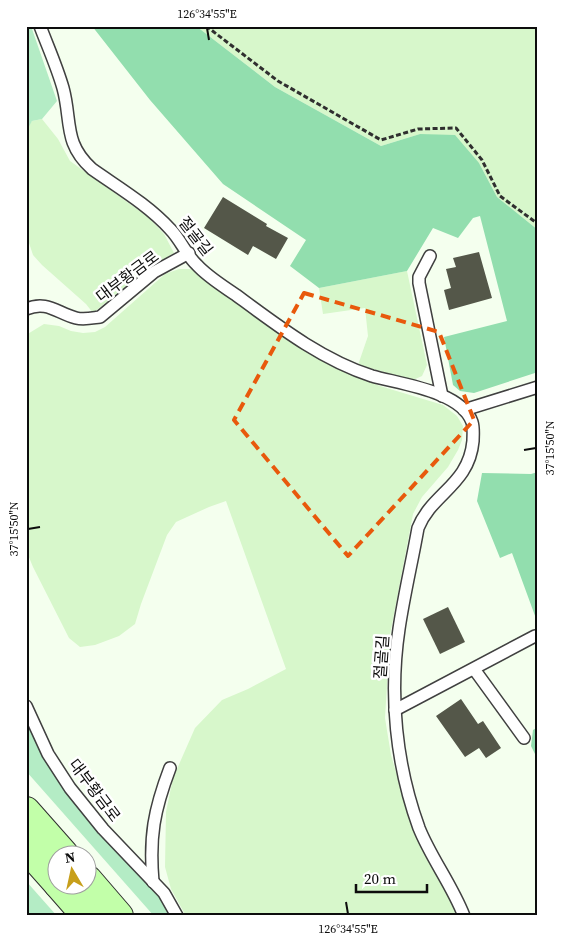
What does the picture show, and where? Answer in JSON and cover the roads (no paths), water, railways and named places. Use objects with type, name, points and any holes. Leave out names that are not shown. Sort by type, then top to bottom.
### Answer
[{"type":"main road","points":[[26,811],[55,844]]},
{"type":"main road","points":[[26,848],[48,873]]},
{"type":"main road","points":[[98,892],[119,916]]},
{"type":"main road","points":[[67,894],[86,916]]},
{"type":"lane","name":"절골길","points":[[40,26],[62,87],[71,136],[79,154],[92,169],[160,218],[205,273],[263,315],[326,356],[371,376],[442,396],[455,402],[464,410],[472,422],[474,434],[472,448],[462,474],[426,513],[418,528],[399,629],[395,664],[395,710],[400,755],[413,810],[420,830],[464,916]]},
{"type":"lane","name":"대부황금로","points":[[26,309],[33,306],[50,306],[77,318],[90,319],[100,317],[154,272],[189,254]]},
{"type":"lane","points":[[430,256],[419,276],[419,283],[442,396]]},
{"type":"lane","points":[[464,410],[538,388]]},
{"type":"lane","points":[[395,710],[535,636]]},
{"type":"lane","points":[[474,669],[524,738]]},
{"type":"lane","name":"대부황금로","points":[[26,706],[48,754],[70,788],[103,829],[164,893],[178,916]]},
{"type":"lane","points":[[153,882],[151,856],[153,826],[158,800],[170,768]]}]
